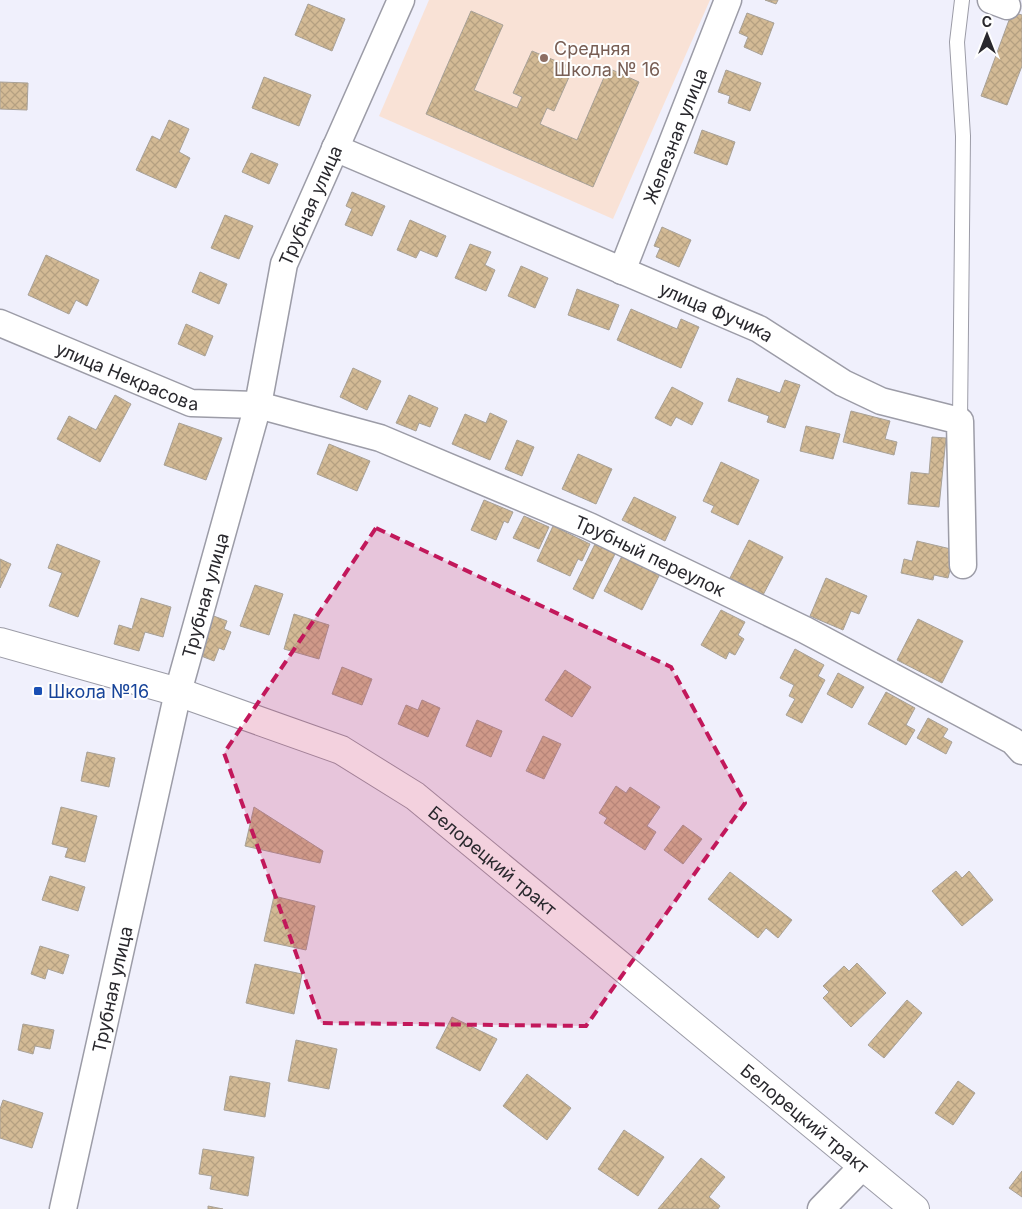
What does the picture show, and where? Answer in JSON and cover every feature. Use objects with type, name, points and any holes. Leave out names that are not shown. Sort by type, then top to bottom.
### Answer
[{"type":"street","name":"Трубная улица","points":[[63,1209],[178,692],[258,405],[284,264],[401,0]]},
{"type":"street","name":"Железная улица","points":[[622,271],[728,0]]},
{"type":"street","name":"улица Фучика","points":[[335,148],[759,329],[843,384],[881,401],[960,421]]},
{"type":"street","name":"улица Некрасова","points":[[0,323],[191,403],[258,405]]},
{"type":"street","name":"Трубный переулок","points":[[258,405],[380,438],[589,526],[805,630],[1013,741],[1022,751]]},
{"type":"street","points":[[960,421],[963,565]]},
{"type":"street","name":"Белорецкий тракт","points":[[0,642],[178,692],[341,750],[416,796],[914,1209]]},
{"type":"street","points":[[821,1209],[863,1166]]},
{"type":"lane","points":[[960,421],[963,136],[957,42],[962,0]]},
{"type":"highlighted area","points":[[376,528],[671,667],[745,803],[586,1026],[321,1023],[224,753]]},
{"type":"shaded area","name":"Средняя Школа № 16","points":[[429,0],[710,0],[613,219],[379,116]]},
{"type":"building","points":[[765,0],[778,0],[776,4]]},
{"type":"building","points":[[308,4],[345,19],[332,51],[295,35]]},
{"type":"building","points":[[471,11],[503,25],[474,90],[517,108],[522,97],[513,93],[532,51],[573,68],[554,111],[547,108],[540,124],[577,140],[608,68],[639,82],[593,187],[426,114]]},
{"type":"building","points":[[1012,12],[1022,15],[1022,66],[1007,105],[981,96]]},
{"type":"building","points":[[747,13],[774,23],[762,55],[744,47],[748,37],[739,33]]},
{"type":"building","points":[[726,70],[761,83],[750,111],[728,103],[730,96],[718,92]]},
{"type":"building","points":[[264,77],[311,95],[299,126],[252,108]]},
{"type":"building","points":[[0,82],[28,83],[27,110],[0,109]]},
{"type":"building","points":[[169,120],[189,129],[179,152],[190,158],[176,188],[136,170],[152,136],[160,140]]},
{"type":"building","points":[[702,130],[735,142],[727,165],[694,153]]},
{"type":"building","points":[[251,153],[278,164],[269,184],[242,172]]},
{"type":"building","points":[[352,192],[385,206],[372,236],[345,225],[352,209],[346,206]]},
{"type":"building","points":[[225,215],[253,226],[239,259],[211,248]]},
{"type":"building","points":[[410,220],[446,236],[437,257],[420,250],[416,258],[397,250]]},
{"type":"building","points":[[662,227],[691,240],[679,267],[656,257],[660,248],[654,246]]},
{"type":"building","points":[[470,244],[491,252],[485,265],[495,270],[486,291],[455,278]]},
{"type":"building","points":[[46,255],[99,280],[87,306],[76,300],[69,314],[28,295]]},
{"type":"building","points":[[521,266],[548,278],[535,308],[508,296]]},
{"type":"building","points":[[200,272],[227,284],[219,304],[192,292]]},
{"type":"building","points":[[577,289],[619,305],[609,330],[568,315]]},
{"type":"building","points":[[631,309],[677,329],[681,319],[699,327],[681,368],[617,340]]},
{"type":"building","points":[[186,324],[213,336],[205,356],[178,344]]},
{"type":"building","points":[[353,368],[381,381],[367,410],[340,397]]},
{"type":"building","points":[[737,378],[780,393],[785,380],[800,385],[785,428],[767,422],[769,416],[728,401]]},
{"type":"building","points":[[672,387],[703,403],[692,425],[676,417],[671,426],[655,418]]},
{"type":"building","points":[[115,395],[131,404],[100,462],[57,439],[69,416],[96,430]]},
{"type":"building","points":[[409,395],[438,408],[430,427],[419,423],[416,431],[396,423]]},
{"type":"building","points":[[851,411],[890,421],[885,439],[897,442],[894,455],[843,442]]},
{"type":"building","points":[[490,413],[507,421],[490,460],[452,444],[465,414],[486,423]]},
{"type":"building","points":[[179,423],[222,438],[206,480],[164,465]]},
{"type":"building","points":[[806,426],[840,434],[833,459],[800,451]]},
{"type":"building","points":[[932,437],[946,438],[939,507],[908,504],[911,472],[929,474]]},
{"type":"building","points":[[517,440],[534,447],[522,476],[505,469]]},
{"type":"building","points":[[329,444],[370,461],[357,491],[317,474]]},
{"type":"building","points":[[578,454],[612,469],[596,504],[562,489]]},
{"type":"building","points":[[721,462],[759,480],[738,525],[711,512],[714,506],[703,501]]},
{"type":"building","points":[[634,497],[676,517],[665,541],[622,520]]},
{"type":"building","points":[[484,500],[513,512],[508,523],[504,521],[496,540],[471,530]]},
{"type":"building","points":[[524,516],[549,527],[539,549],[513,538]]},
{"type":"building","points":[[553,526],[590,544],[582,561],[578,559],[570,576],[537,561]]},
{"type":"building","points":[[749,540],[783,557],[763,595],[730,578]]},
{"type":"building","points":[[917,541],[955,550],[948,578],[934,575],[933,580],[901,573],[904,559],[912,561]]},
{"type":"building","points":[[57,544],[100,561],[78,617],[49,606],[62,573],[48,568]]},
{"type":"building","points":[[595,544],[615,554],[593,599],[573,589]]},
{"type":"building","points":[[622,556],[660,574],[642,610],[604,591]]},
{"type":"building","points":[[0,559],[11,564],[0,588]]},
{"type":"building","points":[[826,578],[867,596],[859,614],[851,611],[843,630],[810,616]]},
{"type":"building","points":[[255,585],[283,594],[269,635],[240,626]]},
{"type":"building","points":[[141,598],[171,607],[163,637],[145,632],[139,651],[114,644],[119,625],[132,629]]},
{"type":"building","points":[[721,610],[745,622],[738,635],[744,639],[735,655],[729,652],[726,659],[701,645]]},
{"type":"building","points":[[294,614],[329,625],[319,659],[284,649]]},
{"type":"building","points":[[211,615],[227,621],[224,629],[231,632],[224,650],[219,648],[214,661],[196,654]]},
{"type":"building","points":[[918,619],[963,641],[942,683],[897,660]]},
{"type":"building","points":[[795,649],[824,665],[818,676],[825,680],[802,723],[786,715],[795,699],[789,696],[794,685],[780,678]]},
{"type":"building","points":[[342,667],[372,679],[362,705],[332,694]]},
{"type":"building","points":[[565,670],[591,687],[572,717],[545,700]]},
{"type":"building","points":[[838,673],[864,687],[852,708],[827,694]]},
{"type":"building","points":[[886,692],[915,708],[906,725],[915,730],[906,745],[868,724]]},
{"type":"building","points":[[422,700],[440,708],[428,737],[398,724],[406,705],[418,710]]},
{"type":"building","points":[[928,718],[948,729],[943,737],[952,742],[946,754],[917,738]]},
{"type":"building","points":[[477,720],[502,731],[491,757],[466,746]]},
{"type":"building","points":[[543,736],[561,744],[544,779],[526,771]]},
{"type":"building","points":[[87,752],[115,758],[109,787],[81,781]]},
{"type":"building","points":[[616,786],[626,793],[630,787],[660,807],[647,826],[656,832],[645,850],[604,823],[607,818],[599,813]]},
{"type":"building","points":[[61,807],[97,816],[85,862],[65,857],[68,848],[52,844]]},
{"type":"building","points":[[254,807],[323,851],[320,863],[245,846]]},
{"type":"building","points":[[683,825],[702,839],[683,864],[664,850]]},
{"type":"building","points":[[956,871],[962,878],[969,871],[993,900],[962,926],[932,891]]},
{"type":"building","points":[[730,872],[792,920],[778,938],[766,928],[758,938],[708,899]]},
{"type":"building","points":[[50,876],[85,887],[78,911],[42,900]]},
{"type":"building","points":[[274,896],[315,906],[306,950],[264,941]]},
{"type":"building","points":[[40,946],[69,955],[63,974],[48,969],[45,979],[31,974]]},
{"type":"building","points":[[857,963],[886,993],[851,1027],[823,998],[829,992],[823,986],[844,966],[849,971]]},
{"type":"building","points":[[255,964],[302,974],[294,1014],[246,1003]]},
{"type":"building","points":[[907,1000],[922,1013],[884,1058],[868,1045]]},
{"type":"building","points":[[452,1017],[497,1039],[480,1071],[436,1048]]},
{"type":"building","points":[[23,1024],[54,1030],[50,1049],[35,1046],[33,1054],[18,1050]]},
{"type":"building","points":[[296,1040],[337,1049],[329,1089],[288,1081]]},
{"type":"building","points":[[527,1074],[571,1108],[547,1140],[503,1106]]},
{"type":"building","points":[[230,1076],[270,1083],[265,1117],[224,1110]]},
{"type":"building","points":[[958,1081],[975,1093],[953,1125],[935,1113]]},
{"type":"building","points":[[3,1100],[43,1113],[32,1148],[0,1138],[0,1109]]},
{"type":"building","points":[[624,1130],[664,1157],[638,1196],[598,1169]]},
{"type":"building","points":[[203,1149],[254,1157],[248,1196],[210,1189],[212,1176],[199,1174]]},
{"type":"building","points":[[701,1158],[725,1177],[709,1197],[720,1206],[718,1209],[658,1209]]},
{"type":"building","points":[[1022,1171],[1022,1197],[1009,1188]]},
{"type":"building","points":[[208,1206],[223,1209],[208,1209]]},
{"type":"place","name":"Средняя Школа № 16","points":[[544,58]]},
{"type":"place","name":"Школа №16","points":[[38,691]]}]
